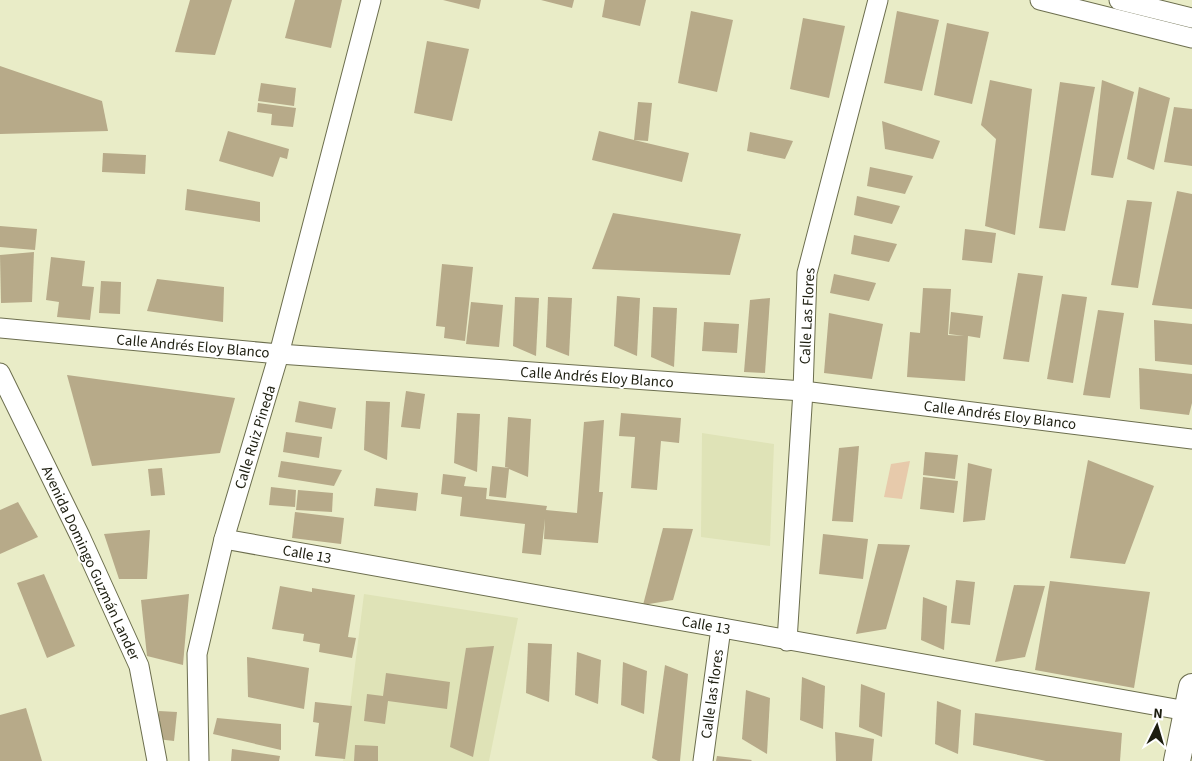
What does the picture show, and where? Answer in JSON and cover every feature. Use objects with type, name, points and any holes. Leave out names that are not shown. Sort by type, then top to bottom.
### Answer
[{"type":"main road","points":[[1177,761],[1190,699]]},
{"type":"street","name":"Calle Ruiz Pineda","points":[[199,761],[197,654],[224,539],[279,354],[371,0]]},
{"type":"street","name":"Calle Las Flores","points":[[787,641],[803,391],[806,273],[878,0]]},
{"type":"street","points":[[1040,0],[1192,38]]},
{"type":"street","points":[[1118,0],[1192,18]]},
{"type":"street","name":"Calle Andrés Eloy Blanco","points":[[0,328],[279,354],[803,391],[1192,439]]},
{"type":"street","name":"Avenida Domingo Guzmán Lander","points":[[0,373],[80,536],[139,666],[157,761]]},
{"type":"street","name":"Calle 13","points":[[224,539],[787,641],[1190,699]]},
{"type":"street","name":"Calle las flores","points":[[703,761],[721,628]]},
{"type":"shaded area","points":[[702,433],[774,444],[770,546],[701,537]]},
{"type":"shaded area","points":[[910,461],[902,499],[884,497],[891,464]]},
{"type":"shaded area","points":[[364,594],[518,618],[489,761],[343,761]]},
{"type":"building","points":[[190,0],[232,0],[215,55],[175,52]]},
{"type":"building","points":[[295,0],[342,0],[331,48],[285,38]]},
{"type":"building","points":[[443,0],[481,0],[479,9]]},
{"type":"building","points":[[541,0],[574,0],[572,8]]},
{"type":"building","points":[[605,0],[646,0],[640,26],[602,17]]},
{"type":"building","points":[[691,11],[733,20],[717,92],[678,83]]},
{"type":"building","points":[[897,11],[939,20],[922,91],[884,83]]},
{"type":"building","points":[[803,18],[845,26],[829,98],[790,89]]},
{"type":"building","points":[[947,23],[989,32],[972,104],[934,95]]},
{"type":"building","points":[[427,41],[469,49],[452,121],[414,113]]},
{"type":"building","points":[[0,66],[102,101],[108,131],[0,134]]},
{"type":"building","points":[[990,80],[1032,89],[1015,235],[985,226],[996,139],[981,125]]},
{"type":"building","points":[[1102,80],[1134,92],[1113,178],[1091,175]]},
{"type":"building","points":[[1060,82],[1095,87],[1065,231],[1039,228]]},
{"type":"building","points":[[261,83],[296,88],[294,106],[258,101]]},
{"type":"building","points":[[1139,87],[1170,98],[1154,170],[1127,159]]},
{"type":"building","points":[[638,102],[652,103],[648,141],[634,140]]},
{"type":"building","points":[[258,103],[296,108],[293,127],[271,125],[272,114],[257,112]]},
{"type":"building","points":[[1174,107],[1192,109],[1192,166],[1164,162]]},
{"type":"building","points":[[882,121],[940,141],[933,159],[885,149]]},
{"type":"building","points":[[228,131],[289,149],[287,159],[280,157],[273,177],[219,161]]},
{"type":"building","points":[[599,131],[689,153],[682,182],[592,160]]},
{"type":"building","points":[[750,132],[793,141],[785,159],[747,151]]},
{"type":"building","points":[[103,153],[146,155],[145,174],[102,172]]},
{"type":"building","points":[[870,167],[913,176],[905,194],[867,186]]},
{"type":"building","points":[[187,189],[260,202],[260,222],[185,210]]},
{"type":"building","points":[[1177,191],[1192,194],[1192,309],[1152,305]]},
{"type":"building","points":[[857,196],[900,206],[892,224],[854,215]]},
{"type":"building","points":[[1127,200],[1152,202],[1138,288],[1111,285]]},
{"type":"building","points":[[613,213],[741,234],[730,275],[592,269]]},
{"type":"building","points":[[0,226],[37,229],[35,250],[0,247]]},
{"type":"building","points":[[965,229],[996,233],[992,263],[962,260]]},
{"type":"building","points":[[854,235],[897,244],[889,262],[851,254]]},
{"type":"building","points":[[34,252],[32,302],[1,303],[0,255]]},
{"type":"building","points":[[51,257],[85,261],[82,286],[94,287],[90,320],[57,317],[59,302],[46,300]]},
{"type":"building","points":[[442,264],[473,267],[465,341],[444,338],[445,327],[436,326]]},
{"type":"building","points":[[1018,273],[1043,276],[1029,362],[1003,359]]},
{"type":"building","points":[[834,274],[876,283],[869,301],[830,293]]},
{"type":"building","points":[[157,279],[224,287],[223,322],[147,311]]},
{"type":"building","points":[[101,281],[121,282],[120,314],[99,313]]},
{"type":"building","points":[[923,288],[951,289],[948,335],[964,336],[949,334],[951,312],[983,316],[980,338],[968,336],[965,381],[907,377],[910,332],[920,333]]},
{"type":"building","points":[[1062,294],[1087,297],[1073,383],[1047,379]]},
{"type":"building","points":[[617,296],[640,298],[637,356],[614,346]]},
{"type":"building","points":[[515,297],[539,298],[536,356],[513,346]]},
{"type":"building","points":[[548,297],[572,298],[569,356],[546,347]]},
{"type":"building","points":[[770,298],[765,373],[744,372],[750,300]]},
{"type":"building","points":[[471,302],[503,305],[499,347],[466,344]]},
{"type":"building","points":[[653,307],[677,308],[674,367],[651,357]]},
{"type":"building","points":[[1098,310],[1124,313],[1110,398],[1083,395]]},
{"type":"building","points":[[829,313],[883,324],[872,379],[824,373]]},
{"type":"building","points":[[1154,320],[1192,324],[1192,365],[1155,361]]},
{"type":"building","points":[[704,322],[739,324],[737,353],[702,351]]},
{"type":"building","points":[[1139,368],[1192,374],[1192,403],[1189,415],[1140,409]]},
{"type":"building","points":[[67,375],[235,398],[220,453],[92,466]]},
{"type":"building","points":[[406,391],[425,394],[420,429],[401,427]]},
{"type":"building","points":[[299,401],[336,408],[332,429],[295,422]]},
{"type":"building","points":[[366,401],[390,402],[387,460],[364,450]]},
{"type":"building","points":[[457,413],[480,414],[477,472],[454,463]]},
{"type":"building","points":[[621,413],[681,418],[679,443],[661,441],[657,490],[631,488],[635,437],[619,436]]},
{"type":"building","points":[[508,417],[531,419],[528,477],[509,469],[506,498],[489,496],[492,466],[509,468],[505,467]]},
{"type":"building","points":[[604,420],[599,492],[603,492],[598,543],[544,539],[545,519],[541,555],[522,553],[525,524],[460,516],[462,497],[441,494],[443,474],[466,477],[464,486],[487,488],[486,499],[547,506],[546,510],[577,513],[584,422]]},
{"type":"building","points":[[286,432],[322,437],[319,458],[283,452]]},
{"type":"building","points":[[859,446],[853,522],[832,521],[839,448]]},
{"type":"building","points":[[925,452],[958,455],[955,479],[923,475]]},
{"type":"building","points":[[1088,460],[1154,486],[1125,564],[1070,558]]},
{"type":"building","points":[[281,461],[342,470],[334,486],[278,477]]},
{"type":"building","points":[[968,463],[992,469],[985,520],[963,522]]},
{"type":"building","points":[[162,468],[165,495],[151,496],[148,469]]},
{"type":"building","points":[[923,477],[958,481],[954,513],[920,509]]},
{"type":"building","points":[[271,487],[296,490],[295,507],[269,505]]},
{"type":"building","points":[[376,488],[418,493],[416,511],[374,506]]},
{"type":"building","points":[[298,490],[333,493],[332,512],[296,510]]},
{"type":"building","points":[[18,502],[38,537],[0,554],[0,510]]},
{"type":"building","points":[[295,512],[344,518],[341,544],[292,538]]},
{"type":"building","points":[[663,528],[693,529],[673,600],[643,605]]},
{"type":"building","points":[[150,530],[147,579],[119,579],[104,534]]},
{"type":"building","points":[[823,534],[868,539],[863,579],[819,574]]},
{"type":"building","points":[[878,544],[910,545],[886,629],[856,634]]},
{"type":"building","points":[[44,574],[75,646],[47,658],[17,583]]},
{"type":"building","points":[[956,580],[975,582],[970,625],[951,623]]},
{"type":"building","points":[[1050,581],[1150,592],[1134,688],[1035,670]]},
{"type":"building","points":[[1014,585],[1045,586],[1025,657],[995,662]]},
{"type":"building","points":[[280,586],[312,592],[312,588],[355,595],[348,637],[356,638],[352,658],[319,652],[320,644],[303,641],[304,634],[272,629]]},
{"type":"building","points":[[189,594],[183,665],[147,656],[141,600]]},
{"type":"building","points":[[923,597],[947,606],[944,650],[921,640]]},
{"type":"building","points":[[528,643],[552,644],[549,702],[526,693]]},
{"type":"building","points":[[494,646],[473,757],[450,747],[466,648]]},
{"type":"building","points":[[577,652],[601,660],[598,704],[575,695]]},
{"type":"building","points":[[247,657],[309,668],[304,709],[248,697]]},
{"type":"building","points":[[623,662],[647,671],[644,714],[621,705]]},
{"type":"building","points":[[665,665],[688,674],[680,761],[658,761],[652,758]]},
{"type":"building","points":[[386,673],[450,682],[447,709],[388,701],[385,724],[364,721],[367,694],[383,696]]},
{"type":"building","points":[[802,677],[825,686],[823,729],[800,720]]},
{"type":"building","points":[[861,684],[885,693],[882,737],[859,727]]},
{"type":"building","points":[[746,690],[770,698],[767,754],[742,739]]},
{"type":"building","points":[[937,701],[961,710],[958,754],[935,744]]},
{"type":"building","points":[[315,702],[352,706],[345,759],[315,756],[319,723],[313,722]]},
{"type":"building","points":[[26,708],[42,761],[0,761],[0,715]]},
{"type":"building","points":[[159,711],[177,712],[174,741],[157,739]]},
{"type":"building","points":[[975,713],[1122,733],[1120,761],[1046,761],[973,745]]},
{"type":"building","points":[[217,718],[281,724],[281,750],[213,734]]},
{"type":"building","points":[[835,732],[874,739],[872,761],[836,761]]},
{"type":"building","points":[[355,745],[378,746],[378,761],[354,761]]},
{"type":"building","points":[[232,749],[280,756],[279,761],[231,761]]},
{"type":"building","points":[[717,756],[752,760],[716,761]]}]
